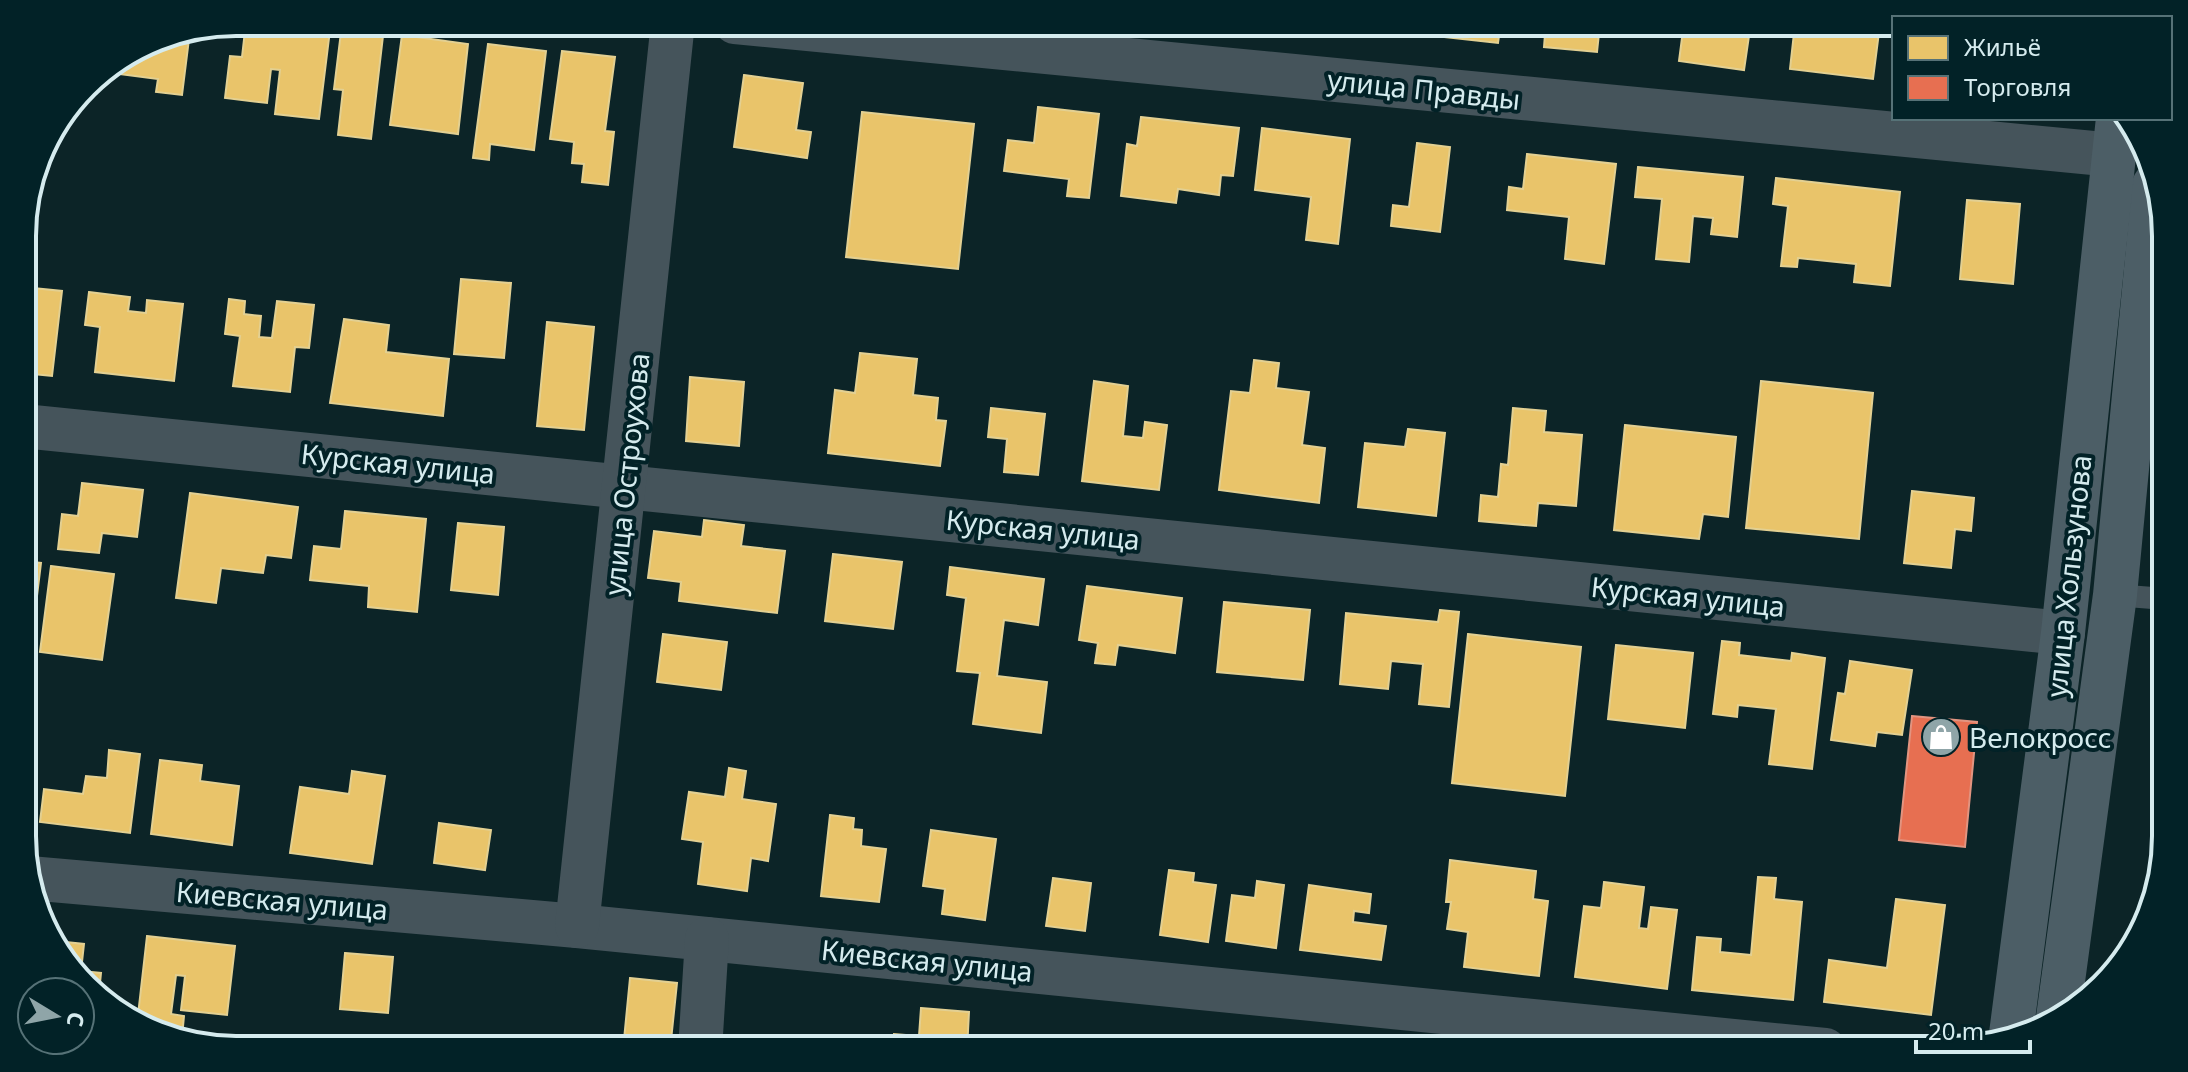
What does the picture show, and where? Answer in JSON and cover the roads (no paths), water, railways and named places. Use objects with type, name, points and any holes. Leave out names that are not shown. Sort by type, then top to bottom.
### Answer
[{"type":"main road","name":"улица Хользунова","points":[[2012,1026],[2063,633],[2116,136]]},
{"type":"main road","name":"улица Хользунова","points":[[2060,1004],[2115,595],[2151,219]]},
{"type":"main road","points":[[2089,981],[2092,777]]},
{"type":"street","name":"улица Остроухова","points":[[577,926],[672,36]]},
{"type":"street","name":"улица Правды","points":[[905,36],[1892,118]]},
{"type":"street","name":"улица Правды","points":[[1922,120],[2116,136]]},
{"type":"street","name":"Курская улица","points":[[36,427],[2063,633]]},
{"type":"street","name":"Киевская улица","points":[[41,879],[577,926],[1684,1036]]},
{"type":"street","points":[[701,1036],[707,939]]},
{"type":"lane","points":[[2115,595],[2152,598]]},
{"type":"place","name":"Велокросс","points":[[1941,737]]}]
